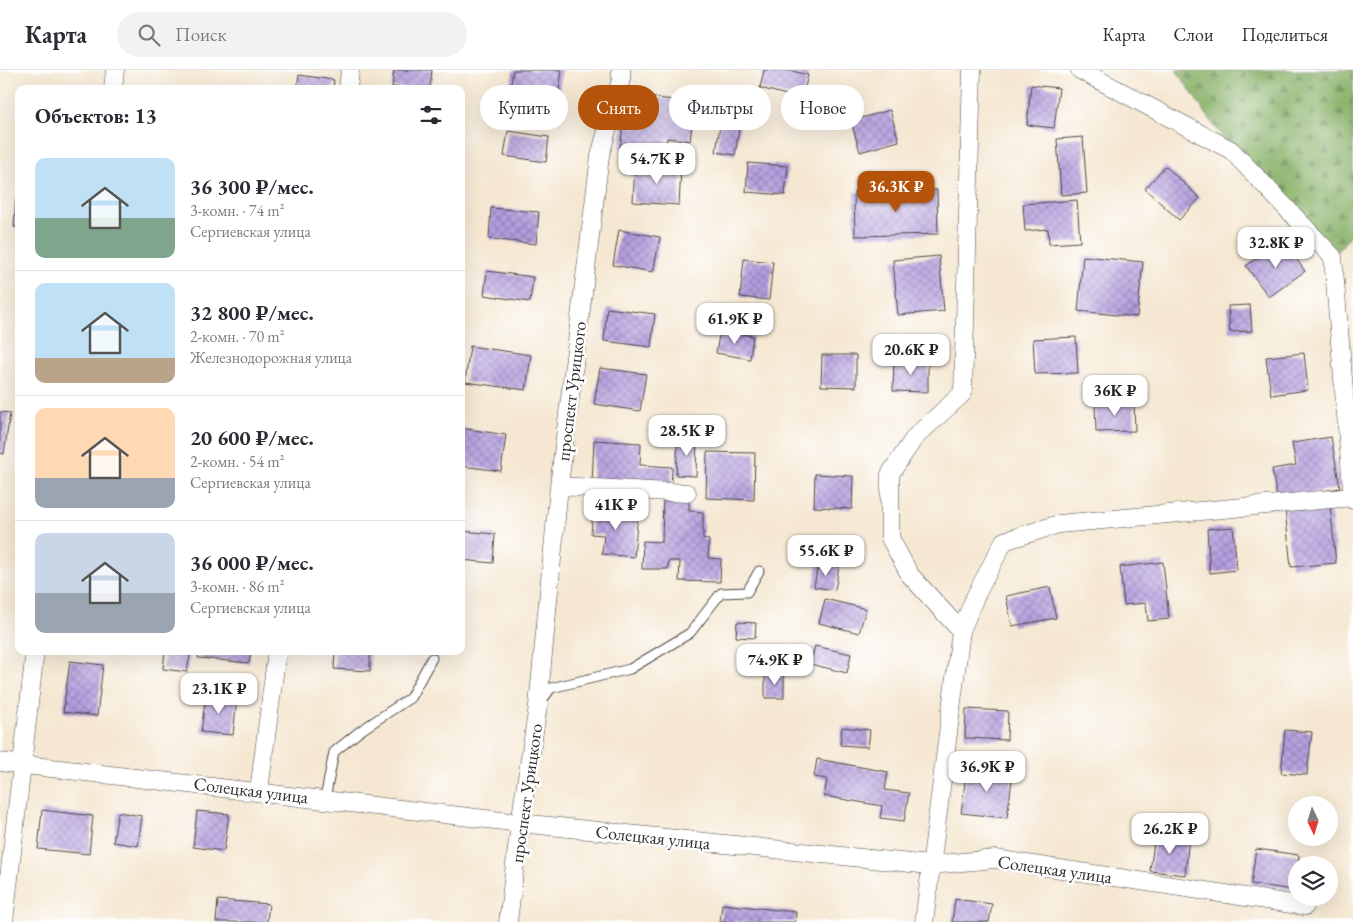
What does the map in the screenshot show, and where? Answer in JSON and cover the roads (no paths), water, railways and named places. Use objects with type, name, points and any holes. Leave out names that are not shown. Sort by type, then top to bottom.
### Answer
[{"type":"street","points":[[113,85],[115,70]]},
{"type":"street","points":[[348,85],[350,70]]},
{"type":"street","name":"проспект Урицкого","points":[[508,922],[520,823],[538,706],[559,486],[600,156],[621,79],[621,70]]},
{"type":"street","points":[[961,631],[910,575],[890,538],[890,474],[915,437],[963,393],[972,70]]},
{"type":"street","points":[[924,922],[961,631],[975,597],[1004,541],[1059,524],[1353,499],[1333,257],[1231,150],[1080,70]]},
{"type":"street","points":[[559,486],[687,493]]},
{"type":"street","points":[[4,922],[35,655]]},
{"type":"street","points":[[259,791],[276,655]]},
{"type":"street","name":"Солецкая улица","points":[[0,762],[520,823],[930,865],[995,859],[1288,903]]},
{"type":"lane","points":[[538,706],[551,688],[630,669],[690,633],[721,593],[747,592],[759,571]]},
{"type":"lane","points":[[325,799],[334,752],[360,731],[410,698],[432,658]]}]
